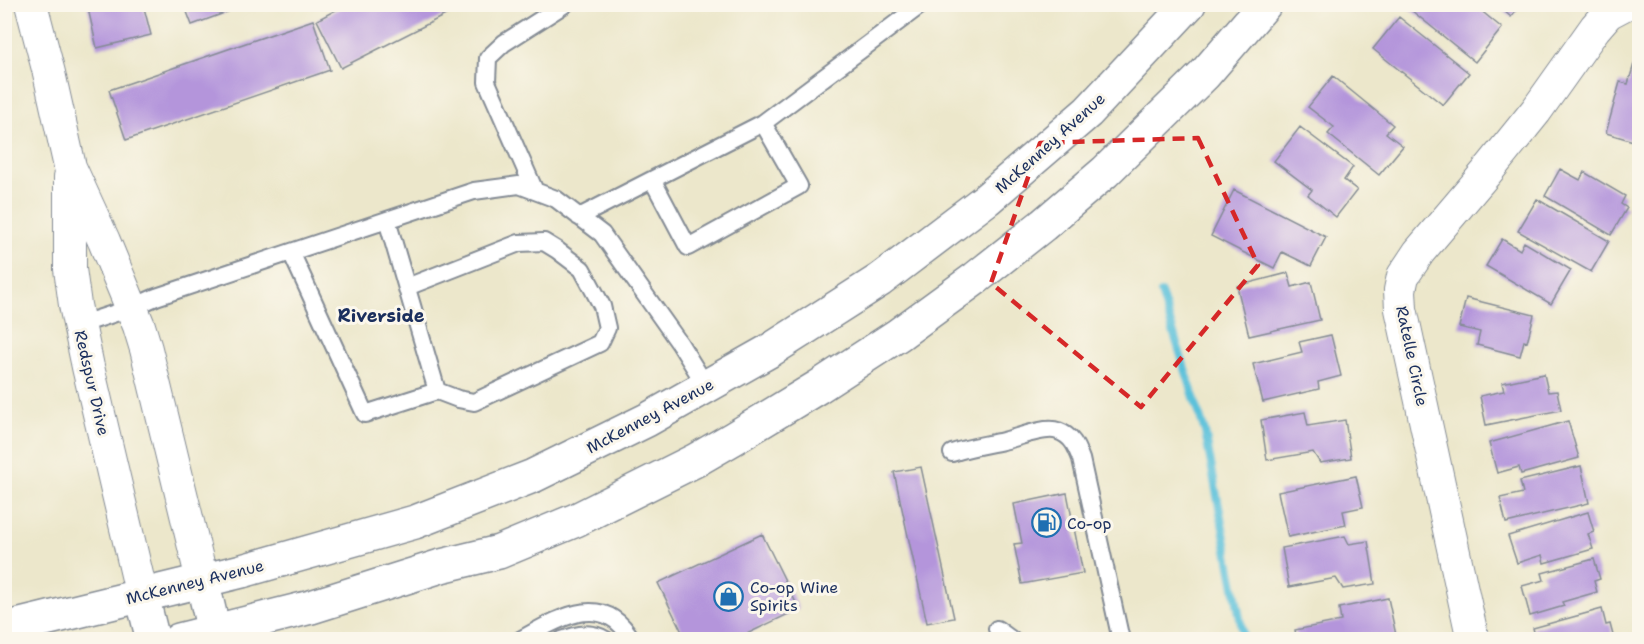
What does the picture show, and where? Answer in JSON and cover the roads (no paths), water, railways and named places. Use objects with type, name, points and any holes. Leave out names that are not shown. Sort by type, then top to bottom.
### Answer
[{"type":"main road","name":"McKenney Avenue","points":[[4,629],[142,596],[415,522],[533,477],[647,420],[769,351],[880,279],[987,199],[1088,112],[1189,4]]},
{"type":"main road","points":[[179,639],[215,635],[441,566],[500,552],[576,520],[696,460],[734,438],[898,335],[1043,225],[1105,172],[1204,75],[1265,4]]},
{"type":"main road","points":[[202,580],[215,635]]},
{"type":"main road","points":[[142,596],[153,639]]},
{"type":"street","name":"Redspur Drive","points":[[32,4],[70,168],[70,269],[79,325],[142,596]]},
{"type":"street","name":"Ratelle Circle","points":[[1473,639],[1401,309],[1400,290],[1403,276],[1419,252],[1536,111],[1595,28],[1608,14],[1625,4]]},
{"type":"street","name":"Redspur Drive","points":[[70,168],[104,241],[146,349],[202,580]]},
{"type":"lane","points":[[535,191],[487,82],[488,58],[504,43],[565,4]]},
{"type":"lane","points":[[579,217],[763,123],[922,4]]},
{"type":"lane","points":[[653,181],[688,247],[799,186],[763,123]]},
{"type":"lane","points":[[79,325],[474,191],[519,185],[556,199],[602,234],[680,344],[706,386]]},
{"type":"lane","points":[[387,220],[437,391]]},
{"type":"lane","points":[[291,252],[365,414],[437,391],[474,402],[600,344],[607,328],[602,306],[582,269],[544,242],[519,243],[406,287]]},
{"type":"lane","points":[[952,453],[1044,431],[1056,430],[1069,437],[1075,444],[1081,459],[1121,639]]},
{"type":"lane","points":[[520,639],[564,616],[590,611],[616,619],[632,639]]},
{"type":"lane","points":[[997,629],[1012,639]]},
{"type":"lane","points":[[562,639],[587,633],[606,639]]},
{"type":"waterway","points":[[1161,293],[1205,432],[1244,640]]},
{"type":"place","name":"Co-op","points":[[1046,523]]},
{"type":"place","name":"Co-op Wine Spirits","points":[[729,596]]},
{"type":"district","name":"Riverside","points":[[381,316]]}]
